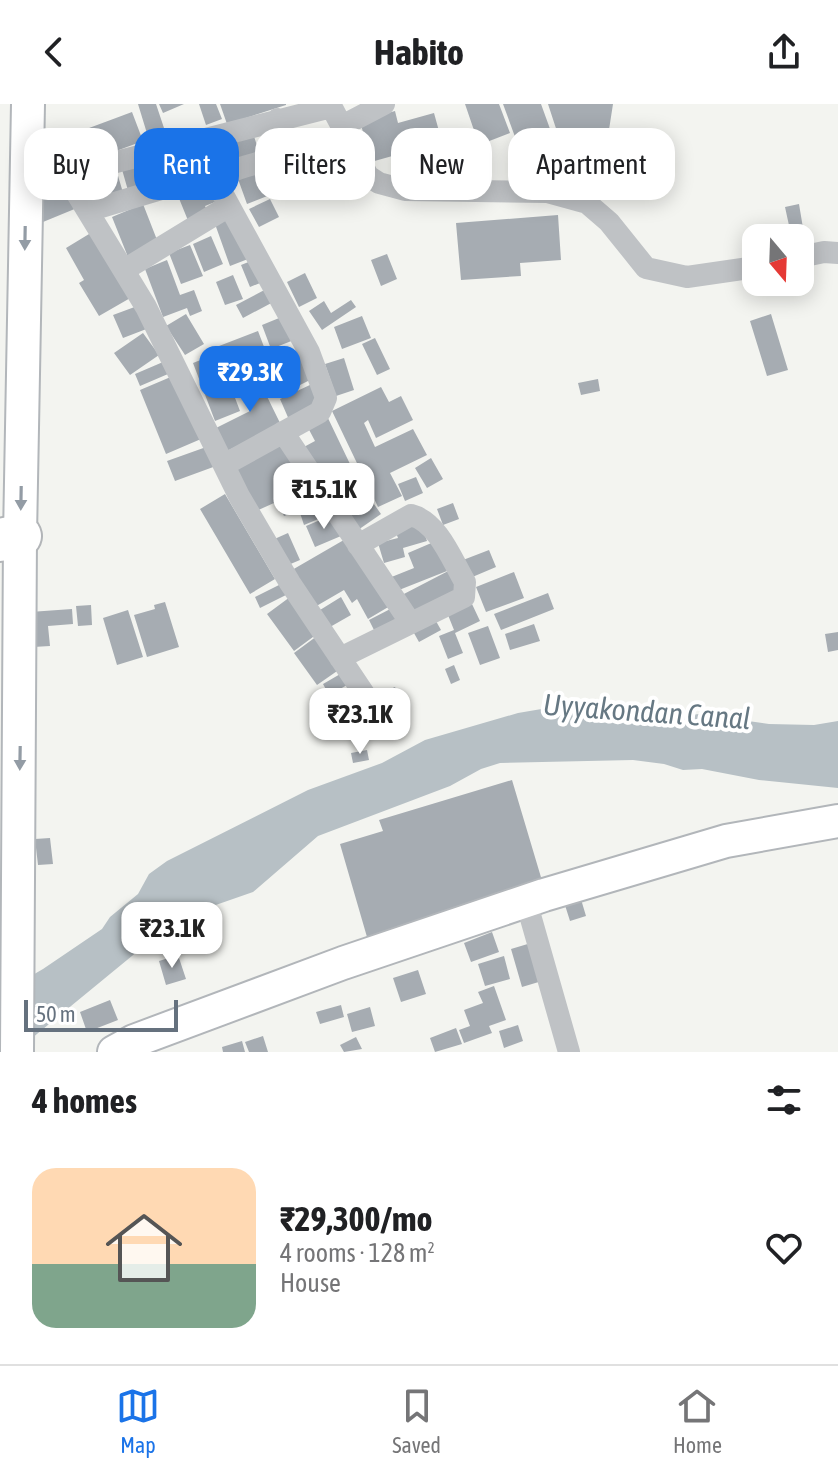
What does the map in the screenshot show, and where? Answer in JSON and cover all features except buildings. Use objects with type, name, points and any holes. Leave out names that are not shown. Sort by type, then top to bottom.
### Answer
[{"type":"street","points":[[27,128],[28,104]]},
{"type":"street","points":[[118,160],[278,119],[384,104]]},
{"type":"street","points":[[334,112],[368,176],[379,183],[405,190],[547,192],[587,203],[609,222],[646,268],[687,277],[742,269]]},
{"type":"street","points":[[224,465],[320,412],[326,398],[309,352],[220,189],[221,180],[226,174],[269,158],[284,142],[278,119]]},
{"type":"street","points":[[88,211],[134,197]]},
{"type":"street","points":[[17,1052],[10,538],[25,200]]},
{"type":"street","points":[[81,200],[146,307],[224,465],[290,583],[387,728]]},
{"type":"street","points":[[124,270],[229,206]]},
{"type":"street","points":[[814,254],[838,253]]},
{"type":"street","points":[[283,432],[410,622]]},
{"type":"street","points":[[340,658],[464,597],[466,589],[465,582],[430,525],[421,517],[411,515],[358,545]]},
{"type":"street","points":[[114,1052],[134,1041],[343,963],[526,901],[726,841],[838,821]]},
{"type":"street","points":[[526,901],[569,1052]]},
{"type":"shaded area","points":[[571,704],[656,719],[699,714],[769,724],[814,725],[838,721],[838,788],[759,780],[702,769],[683,770],[633,760],[500,763],[481,769],[450,786],[318,836],[253,892],[210,907],[176,932],[138,951],[26,1043],[0,1052],[0,994],[102,929],[110,917],[138,894],[149,874],[167,861],[308,790],[382,763],[425,740],[518,713]]},
{"type":"water label","name":"Uyyakondan Canal","points":[[647,711]]}]
